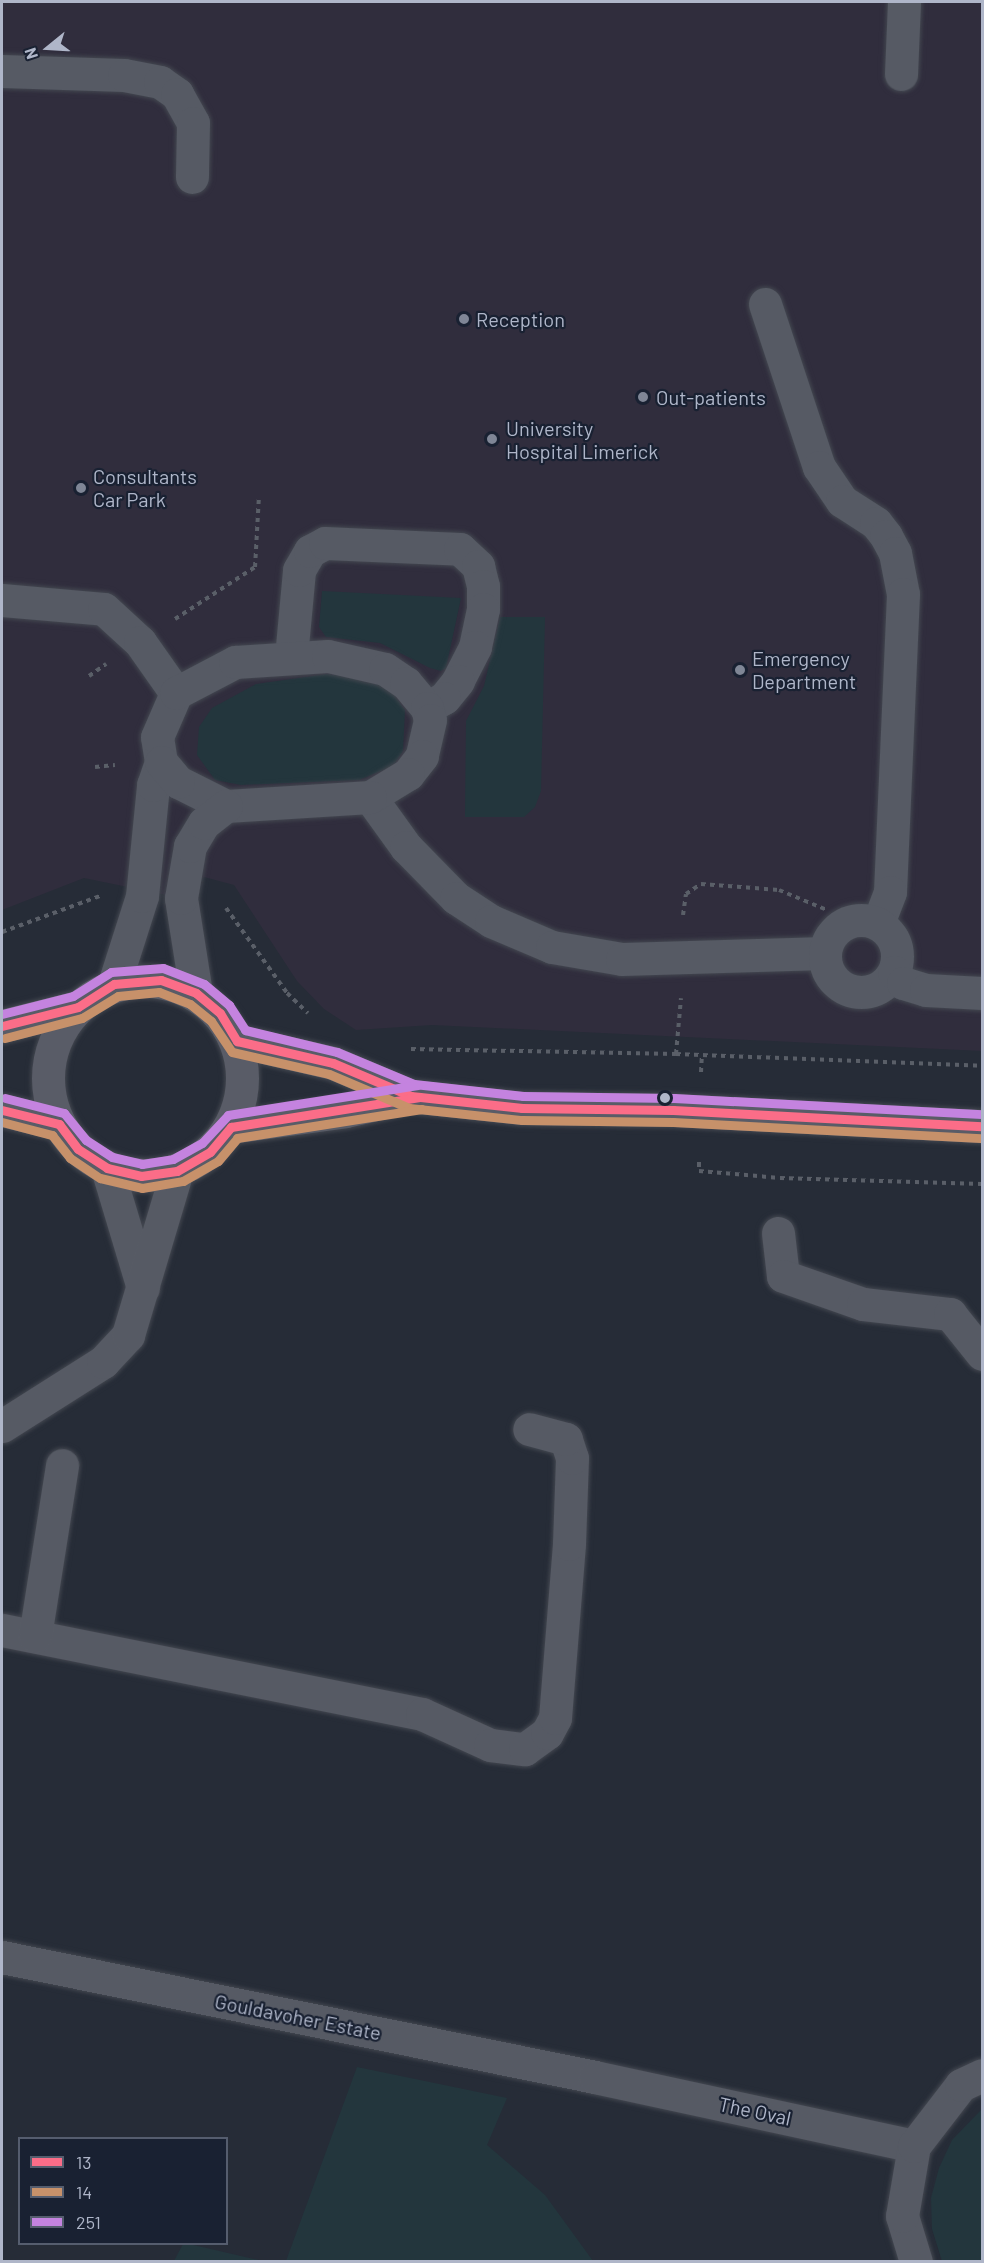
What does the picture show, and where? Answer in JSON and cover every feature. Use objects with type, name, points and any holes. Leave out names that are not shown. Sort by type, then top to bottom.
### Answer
[{"type":"main road","points":[[2,1026],[78,1006],[114,984],[161,980],[196,993],[220,1013],[237,1041],[243,1085],[231,1127],[210,1152],[177,1171],[141,1176],[107,1168],[78,1149],[59,1124],[49,1096],[48,1068],[56,1037],[78,1006]]},
{"type":"main road","points":[[237,1041],[333,1063],[411,1096],[522,1108],[673,1110],[982,1126]]},
{"type":"main road","points":[[231,1127],[346,1111],[411,1096]]},
{"type":"main road","points":[[2,1110],[59,1124]]},
{"type":"street","points":[[901,74],[904,2]]},
{"type":"street","points":[[2,72],[124,75],[160,82],[177,94],[193,123],[192,177]]},
{"type":"street","points":[[765,304],[819,467],[842,501],[876,523],[886,536],[895,553],[901,584],[903,659],[898,787],[890,892],[878,923]]},
{"type":"street","points":[[291,657],[298,570],[310,551],[325,543],[460,549],[478,566],[483,586],[483,609],[475,647],[458,681],[444,698],[428,708]]},
{"type":"street","points":[[2,600],[104,609],[140,642],[176,693]]},
{"type":"street","points":[[114,984],[142,896],[153,784],[161,762],[157,736],[176,693],[235,662],[328,656],[385,669],[406,682],[428,708],[430,720],[422,756],[408,774],[370,797],[226,806],[178,782],[161,762]]},
{"type":"street","points":[[370,797],[406,846],[456,898],[491,921],[552,947],[622,959],[825,953]]},
{"type":"street","points":[[196,993],[180,898],[190,846],[204,823],[226,806]]},
{"type":"street","points":[[867,920],[878,923],[888,930],[898,950],[894,972],[876,990],[851,991],[831,977],[825,953],[828,941],[844,924],[867,920]]},
{"type":"street","points":[[894,972],[903,983],[926,990],[982,993]]},
{"type":"street","points":[[107,1168],[143,1288]]},
{"type":"street","points":[[2,1426],[116,1352],[128,1335],[177,1171]]},
{"type":"street","points":[[778,1233],[783,1276],[863,1304],[950,1314],[982,1354]]},
{"type":"street","points":[[2,1630],[410,1711],[490,1745],[525,1749],[547,1733],[555,1718],[569,1544],[572,1458],[566,1439],[530,1429]]},
{"type":"street","points":[[35,1636],[62,1465]]},
{"type":"street","name":"Gouldavoher Estate","points":[[2,1957],[595,2077]]},
{"type":"street","points":[[916,2262],[902,2216],[914,2146],[961,2085],[982,2075]]},
{"type":"street","name":"The Oval","points":[[595,2077],[914,2146]]},
{"type":"path","points":[[89,676],[255,567],[259,495]]},
{"type":"path","points":[[2,932],[77,901],[109,895]]},
{"type":"path","points":[[215,903],[225,907],[287,993],[310,1015]]},
{"type":"path","points":[[408,1049],[606,1055],[702,1055],[982,1066]]},
{"type":"path","points":[[699,1162],[699,1171],[780,1178],[982,1184]]},
{"type":"shaded area","name":"University Hospital Limerick","points":[[2,2],[982,2],[982,1051],[432,1025],[356,1030],[324,1009],[297,981],[234,885],[204,877],[181,898],[84,878],[2,910]]},
{"type":"shaded area","points":[[322,591],[461,598],[446,668],[441,671],[430,668],[380,643],[326,637],[319,627]]},
{"type":"shaded area","points":[[500,617],[545,617],[541,791],[535,807],[524,817],[465,817],[466,721],[484,686]]},
{"type":"shaded area","points":[[327,674],[371,680],[391,691],[405,710],[403,751],[393,766],[359,780],[241,785],[215,780],[197,755],[199,727],[212,708],[256,684]]},
{"type":"shaded area","points":[[357,2067],[507,2098],[487,2145],[545,2195],[593,2261],[286,2261]]},
{"type":"shaded area","points":[[982,2109],[982,2261],[942,2261],[932,2229],[931,2198],[939,2168],[952,2140]]},
{"type":"shaded area","points":[[182,2245],[193,2245],[263,2261],[174,2261]]},
{"type":"transit line","name":"251","points":[[2,1014],[73,996],[111,972],[163,968],[204,984],[229,1005],[245,1030],[337,1052],[414,1084],[523,1096],[674,1098],[982,1114]]},
{"type":"transit line","name":"13","points":[[2,1026],[78,1007],[114,984],[161,980],[196,993],[220,1013],[237,1041],[333,1063],[411,1096],[522,1108],[673,1110],[982,1126]]},
{"type":"transit line","name":"14","points":[[5,1038],[82,1018],[118,996],[159,992],[190,1004],[211,1021],[232,1052],[329,1074],[409,1108],[522,1120],[673,1122],[981,1138]]},
{"type":"transit line","name":"251","points":[[5,1098],[64,1113],[86,1140],[112,1157],[142,1164],[173,1159],[202,1143],[228,1115],[418,1085]]},
{"type":"transit line","name":"13","points":[[2,1110],[59,1124],[78,1149],[107,1168],[141,1176],[177,1171],[210,1152],[231,1127],[420,1097]]},
{"type":"transit line","name":"14","points":[[2,1122],[52,1135],[70,1158],[100,1178],[142,1188],[183,1181],[218,1161],[237,1138],[422,1109]]},
{"type":"place","name":"Reception","points":[[464,319]]},
{"type":"place","name":"Out-patients","points":[[643,397]]},
{"type":"place","name":"University Hospital Limerick","points":[[492,439]]},
{"type":"place","name":"Consultants Car Park","points":[[81,488]]},
{"type":"place","name":"Emergency Department","points":[[740,670]]}]
